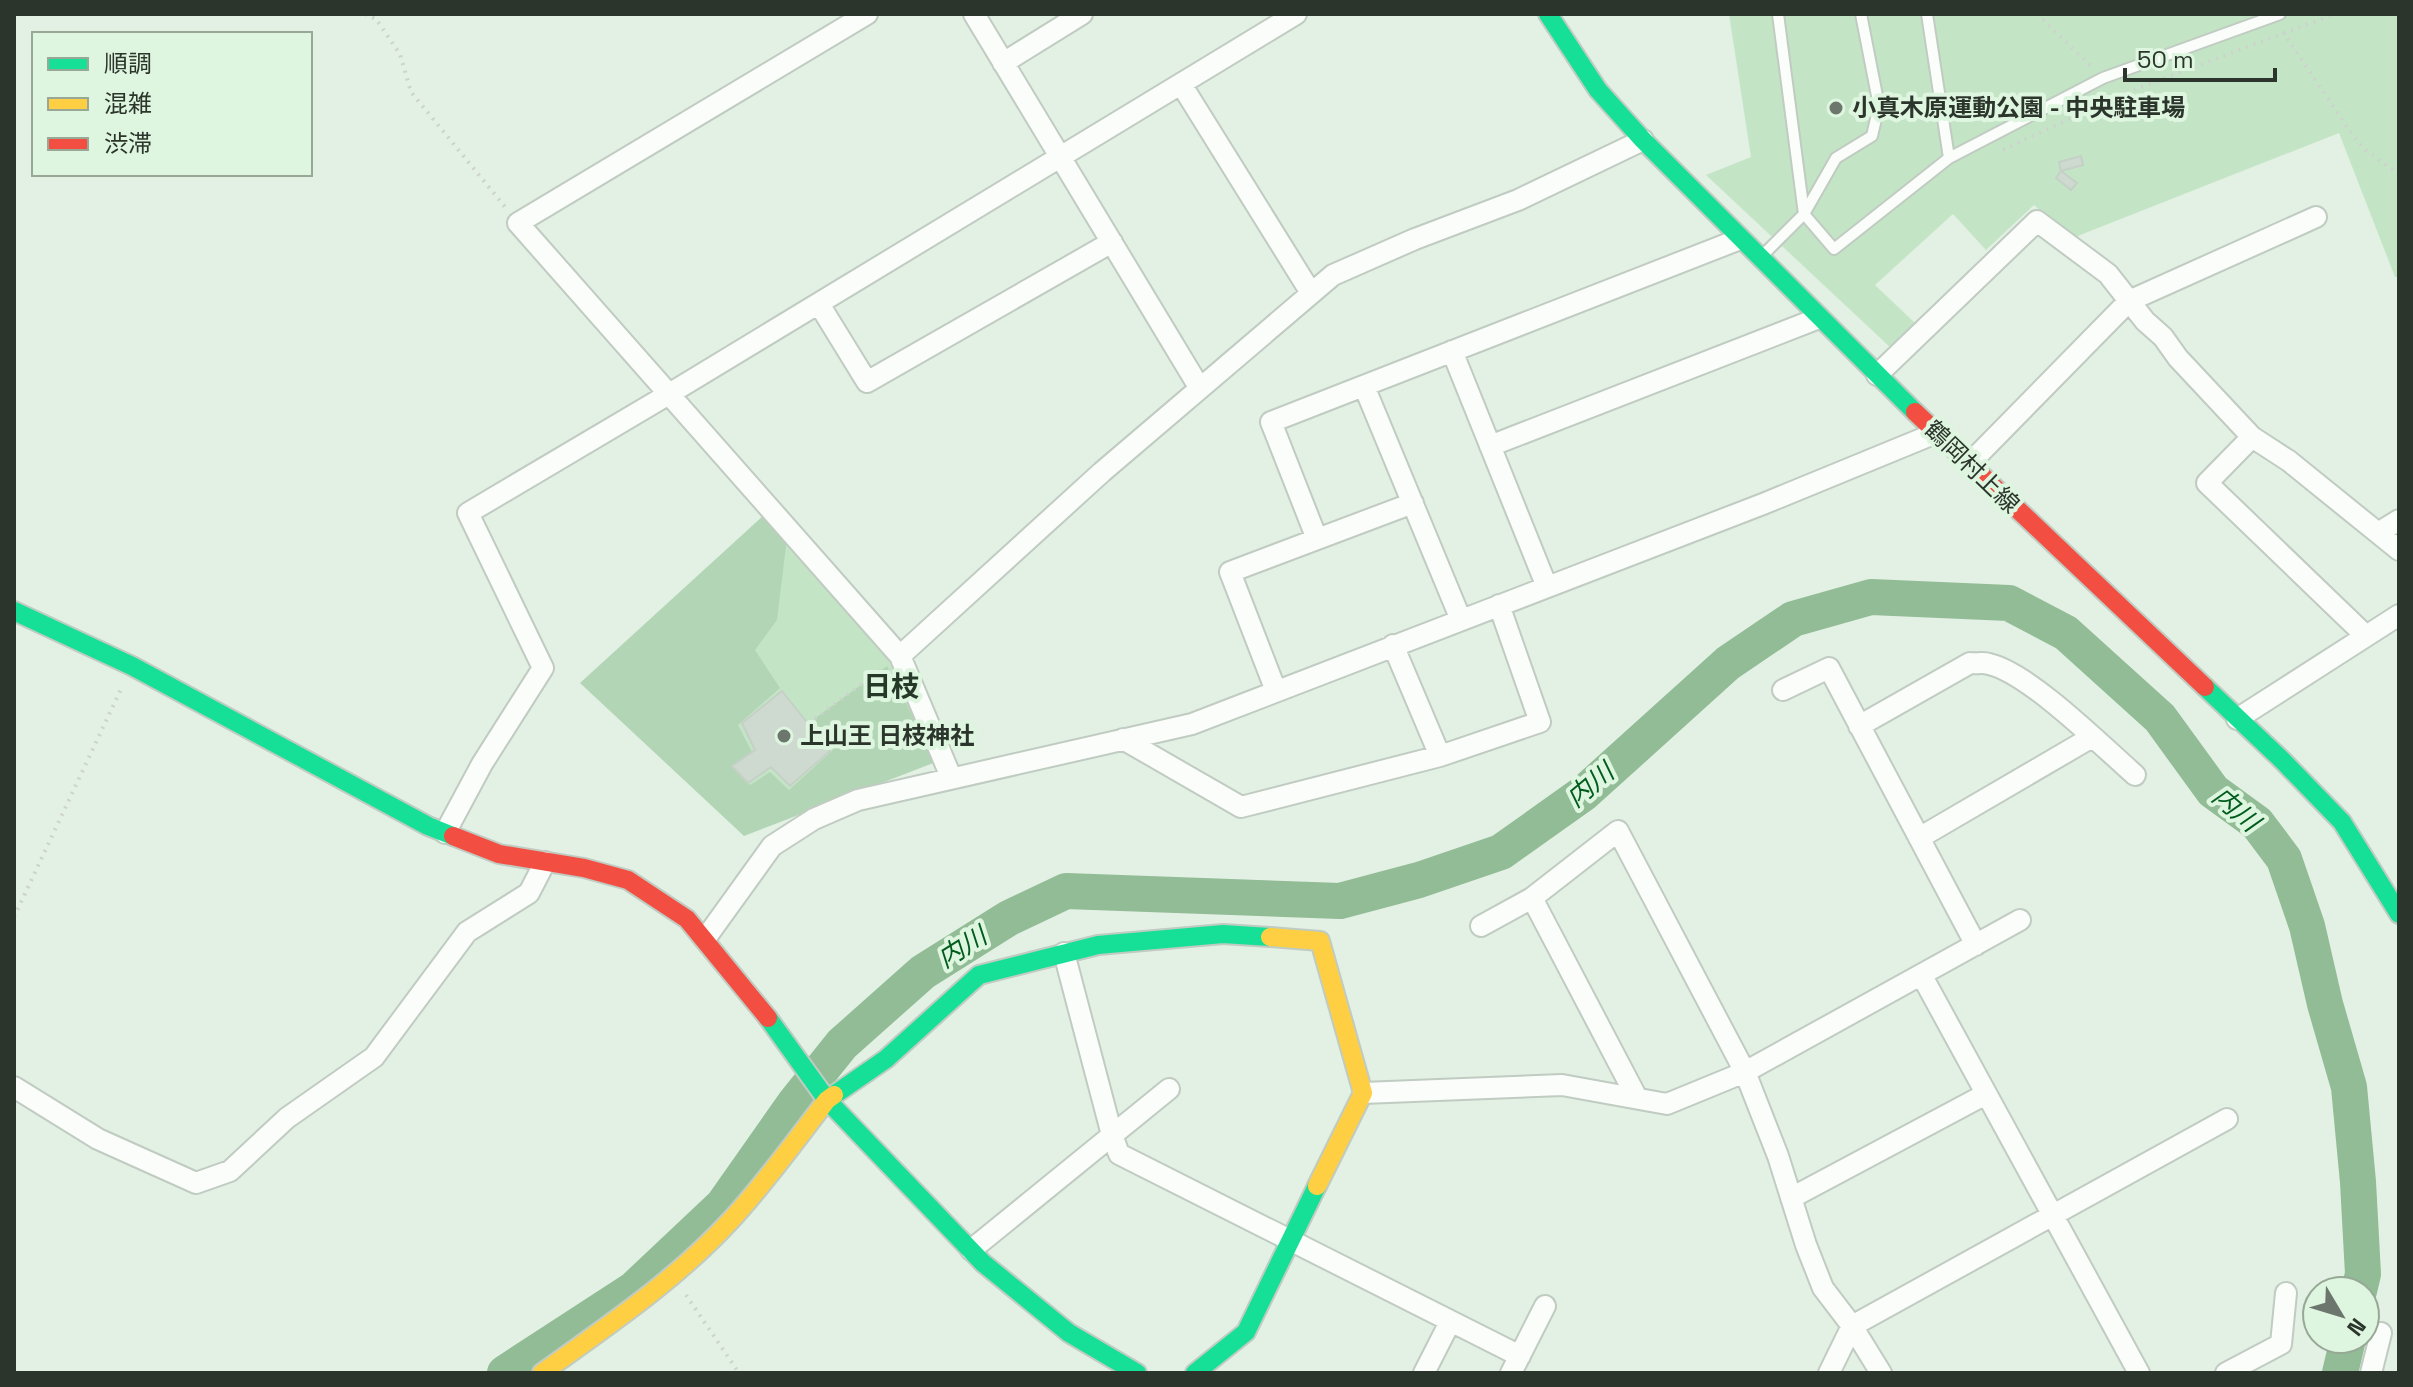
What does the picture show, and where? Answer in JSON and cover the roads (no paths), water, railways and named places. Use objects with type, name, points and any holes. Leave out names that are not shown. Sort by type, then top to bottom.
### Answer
[{"type":"street","points":[[867,14],[518,223],[900,656],[951,777]]},
{"type":"street","points":[[974,14],[1199,387]]},
{"type":"street","points":[[1003,63],[1082,14]]},
{"type":"street","points":[[445,833],[482,764],[543,668],[468,513],[1296,14]]},
{"type":"street","name":"鶴岡村上線","points":[[1548,14],[1598,90],[1740,239],[1936,433],[2282,760],[2342,822],[2399,914]]},
{"type":"street","points":[[1181,84],[1311,293]]},
{"type":"street","points":[[900,656],[1199,387],[1333,275],[1415,239],[1518,200],[1643,140]]},
{"type":"street","points":[[1969,464],[2129,301],[2316,217]]},
{"type":"street","points":[[1877,375],[2037,221],[2108,274],[2252,437],[2289,461],[2399,550]]},
{"type":"street","points":[[1317,539],[1271,422],[1740,239]]},
{"type":"street","points":[[819,304],[867,382],[1112,242]]},
{"type":"street","points":[[1490,446],[1819,318]]},
{"type":"street","points":[[1452,351],[1547,587]]},
{"type":"street","points":[[1364,386],[1461,620]]},
{"type":"street","points":[[705,939],[772,846],[814,819],[858,800],[1192,724],[1763,504],[1936,433]]},
{"type":"street","points":[[2252,437],[2207,483],[2366,636]]},
{"type":"street","points":[[1276,691],[1230,572],[1413,503]]},
{"type":"street","points":[[2378,533],[2399,520]]},
{"type":"street","points":[[1123,739],[1241,807],[1440,756],[1540,722],[1499,605]]},
{"type":"street","points":[[14,611],[132,666],[445,833],[499,854],[584,868],[628,880],[687,919],[753,997],[827,1100],[971,1250],[1069,1333],[1137,1373]]},
{"type":"street","points":[[2237,719],[2399,615]]},
{"type":"street","points":[[1393,645],[1440,756]]},
{"type":"street","points":[[1859,726],[1970,663],[1989,664],[2017,678],[2066,713],[2135,775]]},
{"type":"street","points":[[1783,690],[1829,668],[1976,945]]},
{"type":"street","points":[[1919,838],[2092,737]]},
{"type":"street","points":[[1481,926],[1532,898],[1618,831],[1745,1072],[1823,1288],[1852,1326],[1881,1373]]},
{"type":"street","points":[[14,1087],[98,1139],[196,1183],[230,1171],[287,1118],[374,1057],[467,932],[529,893],[545,862]]},
{"type":"street","points":[[1532,898],[1637,1098]]},
{"type":"street","points":[[1363,1093],[1562,1085],[1667,1104],[1745,1072],[2020,920]]},
{"type":"street","points":[[542,1373],[673,1276],[733,1218],[827,1100],[886,1059],[979,975],[1098,945],[1223,934],[1320,941],[1363,1093],[1246,1332],[1195,1373]]},
{"type":"street","points":[[1064,953],[1119,1154],[1450,1322],[1516,1365],[1545,1306]]},
{"type":"street","points":[[1922,976],[2139,1373]]},
{"type":"street","points":[[971,1250],[1169,1089]]},
{"type":"street","points":[[1791,1198],[1986,1094]]},
{"type":"street","points":[[1829,1373],[1852,1326],[2227,1119]]},
{"type":"street","points":[[2226,1373],[2281,1344],[2286,1293]]},
{"type":"street","points":[[1424,1373],[1450,1322]]},
{"type":"lane","points":[[1778,14],[1804,214],[1834,249],[1949,158],[2103,78],[2278,15]]},
{"type":"lane","points":[[1761,257],[1804,214],[1836,158],[1872,136],[1879,106],[1861,14]]},
{"type":"lane","points":[[1927,14],[1949,158]]},
{"type":"waterway","name":"内川","points":[[505,1373],[634,1289],[723,1205],[794,1104],[842,1044],[923,972],[1009,918],[1066,891],[1340,901],[1419,880],[1501,852],[1584,793],[1728,663],[1793,619],[1871,597],[2009,603],[2066,633],[2160,718],[2213,791],[2257,823],[2284,859],[2307,926],[2349,1087],[2363,1275]]},
{"type":"waterway","name":"内川","points":[[2340,1373],[2344,1355]]},
{"type":"place","name":"小真木原運動公園 - 中央駐車場","points":[[1836,108]]},
{"type":"place","name":"上山王 日枝神社","points":[[784,736]]},
{"type":"district","name":"日枝","points":[[891,686]]}]
